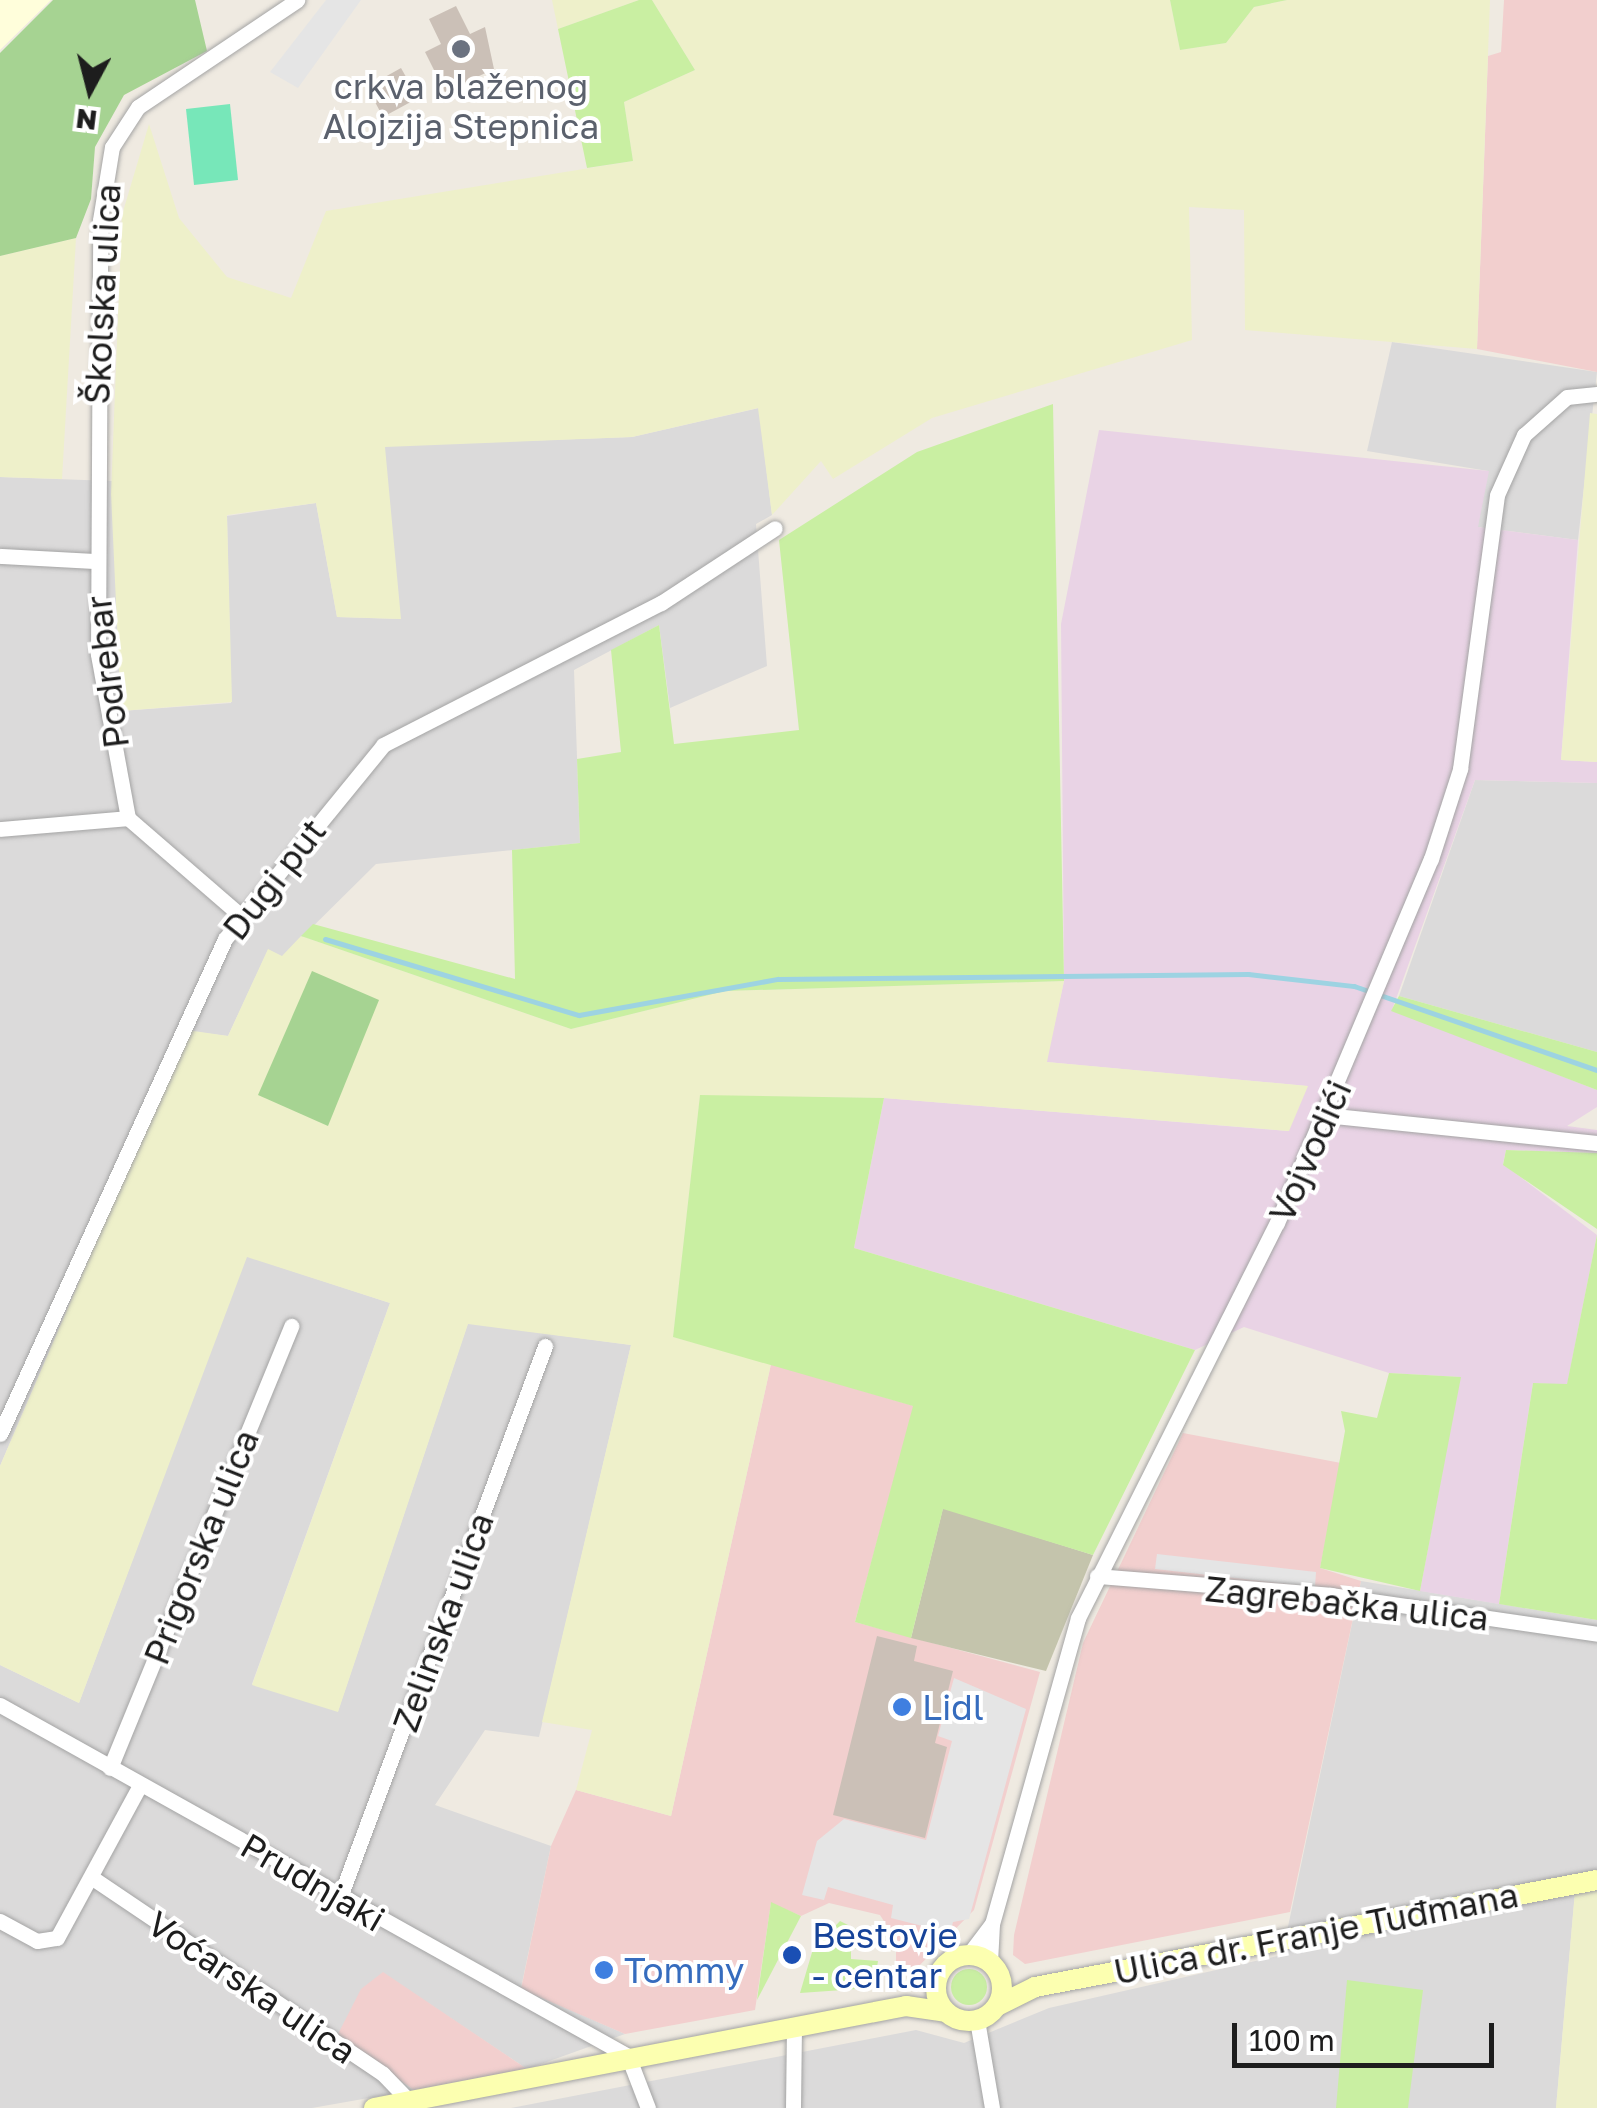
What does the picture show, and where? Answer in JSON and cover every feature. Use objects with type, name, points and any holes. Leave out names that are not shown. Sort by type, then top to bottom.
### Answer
[{"type":"main road","name":"Ulica dr. Franje Tuđmana","points":[[997,2006],[1035,1987],[1597,1880]]},
{"type":"main road","points":[[906,2006],[950,1960],[970,1954],[1035,1987]]},
{"type":"main road","points":[[374,2108],[628,2056],[906,2006],[977,2020],[997,2006],[995,1968]]},
{"type":"main road","points":[[938,1976],[946,2012]]},
{"type":"street","name":"Školska ulica","points":[[96,561],[100,220],[112,147],[138,107],[297,0]]},
{"type":"street","name":"Vojvodići","points":[[995,1968],[992,1924],[1064,1661],[1097,1576],[1230,1325],[1326,1115],[1385,979],[1460,769],[1497,495],[1524,435],[1567,397],[1597,394]]},
{"type":"street","name":"Dugi put","points":[[0,1434],[189,1008],[241,916],[383,745],[661,603],[774,528]]},
{"type":"street","name":"Podrebar","points":[[0,556],[96,561],[98,654],[128,818]]},
{"type":"street","points":[[0,829],[128,818],[241,916]]},
{"type":"street","points":[[1326,1115],[1597,1143]]},
{"type":"street","name":"Prigorska ulica","points":[[110,1768],[291,1326]]},
{"type":"street","name":"Zelinska ulica","points":[[340,1897],[545,1346]]},
{"type":"street","name":"Zagrebačka ulica","points":[[1097,1576],[1331,1595],[1597,1634]]},
{"type":"street","name":"Prudnjaki","points":[[0,1705],[628,2056]]},
{"type":"street","points":[[0,1920],[37,1941],[56,1938],[140,1784]]},
{"type":"street","name":"Voćarska ulica","points":[[91,1877],[383,2074],[409,2102]]},
{"type":"street","name":"Vojvodići","points":[[970,1954],[992,1924]]},
{"type":"street","points":[[977,2020],[992,2108]]},
{"type":"street","points":[[794,2026],[794,2108]]},
{"type":"street","points":[[628,2056],[648,2108]]},
{"type":"shaded area","points":[[0,0],[51,0],[0,50]]},
{"type":"shaded area","points":[[326,0],[361,0],[298,88],[270,72]]},
{"type":"shaded area","points":[[552,0],[639,0],[558,29]]},
{"type":"shaded area","points":[[652,0],[1170,0],[1180,50],[1226,43],[1254,7],[1287,0],[1490,0],[1477,349],[1245,330],[1244,210],[1189,207],[1192,340],[932,418],[833,479],[821,461],[772,515],[758,408],[632,437],[385,447],[401,619],[337,617],[316,503],[227,515],[232,702],[121,711],[111,494],[122,215],[149,124],[179,218],[227,277],[291,298],[326,211],[633,161],[624,102],[695,70]]},
{"type":"shaded area","points":[[1504,0],[1597,0],[1597,372],[1477,349],[1488,56],[1501,52]]},
{"type":"shaded area","points":[[76,238],[62,479],[0,477],[0,256]]},
{"type":"shaded area","points":[[1392,342],[1597,372],[1578,540],[1477,527],[1488,471],[1367,451]]},
{"type":"shaded area","points":[[759,408],[772,515],[756,524],[767,666],[670,708],[659,625],[574,670],[580,843],[376,864],[282,957],[268,950],[228,1036],[187,1031],[0,1466],[0,477],[112,481],[121,711],[231,703],[227,516],[316,503],[337,617],[400,619],[384,446],[632,437]]},
{"type":"shaded area","points":[[1590,413],[1597,414],[1597,762],[1561,760]]},
{"type":"shaded area","points":[[1099,430],[1489,471],[1478,527],[1578,540],[1561,760],[1597,762],[1597,783],[1475,780],[1392,1010],[1597,1090],[1597,1107],[1567,1126],[1597,1130],[1597,1153],[1506,1150],[1503,1164],[1597,1235],[1567,1385],[1533,1383],[1499,1604],[1420,1591],[1460,1377],[1389,1373],[1244,1327],[1195,1350],[854,1248],[884,1098],[1288,1131],[1307,1086],[1046,1062],[1064,981],[1061,624]]},
{"type":"shaded area","points":[[1475,780],[1597,783],[1597,1052],[1399,996]]},
{"type":"shaded area","points":[[301,936],[571,1029],[725,991],[1064,981],[1047,1062],[1308,1086],[1289,1131],[884,1098],[700,1096],[673,1337],[771,1364],[671,1816],[576,1790],[592,1730],[542,1722],[631,1345],[468,1324],[338,1712],[252,1685],[390,1303],[247,1257],[79,1703],[0,1665],[0,1466],[187,1030],[228,1036],[268,949],[282,956]]},
{"type":"shaded area","points":[[246,1256],[390,1303],[252,1684],[338,1711],[468,1323],[631,1345],[539,1737],[485,1730],[435,1805],[551,1846],[521,1988],[625,2034],[527,2069],[383,1973],[337,2036],[414,2090],[312,2108],[0,2108],[0,1665],[79,1703]]},
{"type":"shaded area","points":[[771,1364],[914,1406],[855,1622],[1040,1672],[974,1910],[910,1975],[896,1978],[896,1940],[880,1915],[829,1903],[801,1916],[771,1903],[755,2010],[625,2034],[521,1989],[551,1846],[576,1790],[671,1816]]},
{"type":"shaded area","points":[[1183,1433],[1341,1463],[1320,1568],[1361,1581],[1290,1912],[1025,1964],[1013,1955],[1014,1935],[1083,1643]]},
{"type":"shaded area","points":[[943,1508],[1093,1555],[1046,1671],[911,1638]]},
{"type":"shaded area","points":[[1157,1554],[1316,1572],[1315,1587],[1155,1569]]},
{"type":"shaded area","points":[[1361,1581],[1597,1620],[1597,1888],[1575,1892],[1556,2108],[511,2108],[916,2030],[964,2043],[1049,2008],[1282,1955]]},
{"type":"shaded area","points":[[954,1678],[1026,1709],[969,1919],[953,1922],[950,1933],[891,1918],[893,1905],[828,1887],[824,1900],[802,1895],[817,1841],[844,1819],[926,1840],[952,1741],[938,1736]]},
{"type":"shaded area","points":[[1597,1888],[1597,2108],[1556,2108],[1575,1891]]},
{"type":"shaded area","points":[[383,1972],[527,2069],[414,2090],[337,2036],[361,1989]]},
{"type":"green space","points":[[53,0],[195,0],[207,51],[124,95],[95,147],[91,199],[76,238],[0,256],[0,53]]},
{"type":"green space","points":[[639,0],[652,0],[695,70],[624,102],[633,161],[587,168],[558,29]]},
{"type":"green space","points":[[1170,0],[1287,0],[1254,7],[1226,43],[1180,50]]},
{"type":"green space","points":[[230,104],[238,180],[194,185],[186,109]]},
{"type":"green space","points":[[1053,404],[1064,981],[725,991],[571,1029],[301,936],[313,924],[515,979],[512,850],[580,843],[577,759],[621,752],[611,650],[659,625],[674,744],[799,730],[779,540],[917,452]]},
{"type":"green space","points":[[312,971],[379,1000],[328,1126],[258,1095]]},
{"type":"green space","points":[[1399,996],[1597,1052],[1597,1090],[1391,1011]]},
{"type":"green space","points":[[700,1095],[884,1098],[854,1248],[1195,1350],[1093,1555],[943,1509],[911,1638],[855,1622],[913,1406],[673,1337]]},
{"type":"green space","points":[[1506,1150],[1597,1153],[1597,1229],[1503,1165]]},
{"type":"green space","points":[[1597,1235],[1597,1620],[1499,1604],[1533,1383],[1567,1384]]},
{"type":"green space","points":[[1389,1373],[1461,1377],[1420,1591],[1320,1568],[1345,1431],[1341,1411],[1377,1418]]},
{"type":"green space","points":[[771,1902],[801,1916],[757,2000]]},
{"type":"green space","points":[[840,1921],[872,1937],[877,1947],[851,1949],[851,1959],[878,1961],[876,1973],[857,1989],[800,1993],[813,1949]]},
{"type":"green space","points":[[969,1969],[982,1974],[987,1987],[982,2000],[969,2005],[956,2000],[951,1987],[956,1974]]},
{"type":"green space","points":[[1347,1980],[1423,1990],[1408,2108],[1336,2108]]},
{"type":"building","name":"crkva blaženog Alojzija Stepnica","points":[[456,6],[470,34],[485,27],[494,69],[445,92],[425,52],[441,44],[429,19]]},
{"type":"building","points":[[401,68],[418,98],[383,117],[367,87]]},
{"type":"building","name":"Lidl","points":[[877,1636],[917,1646],[914,1661],[953,1671],[935,1743],[947,1747],[925,1838],[833,1815]]},
{"type":"waterway","points":[[325,939],[579,1015],[778,979],[1248,974],[1354,986],[1597,1070]]},
{"type":"place","name":"crkva blaženog Alojzija Stepnica","points":[[461,49]]},
{"type":"place","name":"Lidl","points":[[902,1707]]},
{"type":"place","name":"Bestovje - centar","points":[[792,1955]]},
{"type":"place","name":"Tommy","points":[[604,1970]]}]
